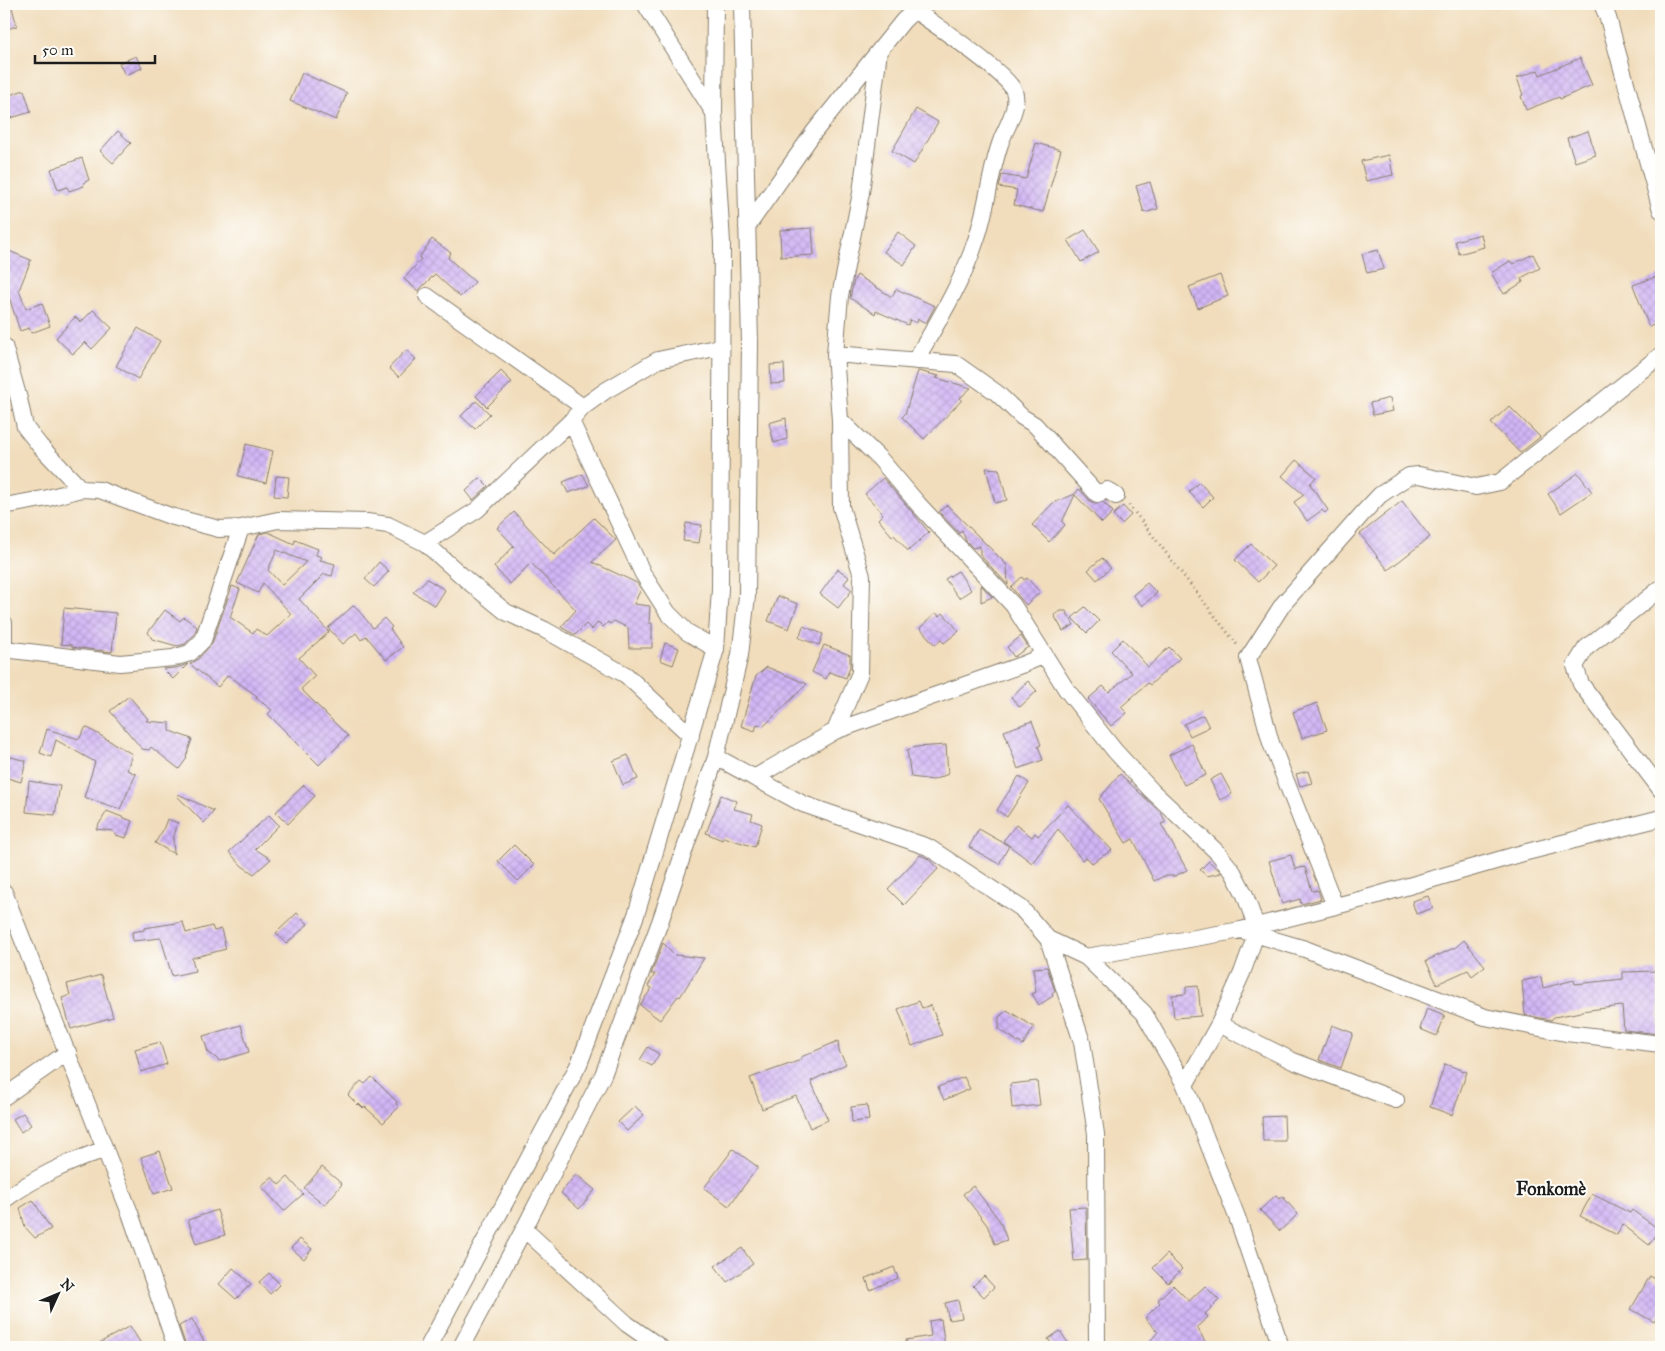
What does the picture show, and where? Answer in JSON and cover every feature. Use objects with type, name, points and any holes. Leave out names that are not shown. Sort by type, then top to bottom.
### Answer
[{"type":"street","points":[[645,4],[714,112]]},
{"type":"street","points":[[428,1347],[579,1064],[636,915],[716,649],[720,589],[722,243],[714,112],[715,4]]},
{"type":"street","points":[[461,1347],[524,1230],[603,1075],[660,922],[716,757],[740,654],[748,596],[750,343],[742,4]]},
{"type":"street","points":[[1602,4],[1608,18],[1661,210]]},
{"type":"street","points":[[748,227],[814,132],[912,10],[973,52],[1009,83],[1014,90],[1016,104],[999,145],[976,243],[950,300],[915,361]]},
{"type":"street","points":[[835,731],[860,673],[862,576],[842,507],[840,420],[834,354],[840,296],[861,192],[879,51]]},
{"type":"street","points":[[427,296],[583,407]]},
{"type":"street","points":[[4,346],[25,426],[40,446],[81,489]]},
{"type":"street","points":[[425,543],[477,510],[583,407],[605,391],[658,360],[720,347]]},
{"type":"street","points":[[834,354],[956,364],[997,393],[1022,417],[1035,426],[1097,494],[1107,490],[1116,496]]},
{"type":"street","points":[[1335,906],[1271,743],[1248,658],[1283,604],[1380,495],[1409,476],[1418,475],[1476,487],[1500,482],[1661,354]]},
{"type":"street","points":[[571,420],[643,574],[674,620],[687,632],[716,649]]},
{"type":"street","points":[[840,420],[880,459],[919,505],[1014,605],[1066,689],[1115,751],[1152,791],[1218,853],[1234,872],[1245,895],[1251,930],[1242,973],[1219,1024],[1185,1084]]},
{"type":"street","points":[[4,506],[48,498],[81,489],[100,490],[170,516],[219,529],[242,528],[278,520],[367,522],[388,525],[425,543],[506,612],[545,630],[626,675],[691,736]]},
{"type":"street","points":[[4,650],[120,663],[172,658],[190,653],[203,640],[242,528]]},
{"type":"street","points":[[1661,588],[1586,648],[1575,666],[1581,684],[1661,790]]},
{"type":"street","points":[[4,623],[4,644]]},
{"type":"street","points":[[754,778],[835,731],[1045,655]]},
{"type":"street","points":[[716,757],[803,804],[928,847],[1021,908],[1048,939],[1082,1042],[1096,1134],[1097,1347]]},
{"type":"street","points":[[1086,957],[1251,930],[1524,853],[1661,818]]},
{"type":"street","points":[[4,892],[130,1213],[176,1347]]},
{"type":"street","points":[[1251,930],[1485,1017],[1566,1033],[1661,1044]]},
{"type":"street","points":[[1048,939],[1086,957],[1144,1013],[1185,1084],[1236,1217],[1281,1347]]},
{"type":"street","points":[[1219,1024],[1293,1061],[1396,1100]]},
{"type":"street","points":[[4,1097],[68,1052]]},
{"type":"street","points":[[4,1200],[24,1185],[66,1163],[105,1149]]},
{"type":"street","points":[[524,1230],[627,1324],[660,1347]]},
{"type":"path","points":[[1116,496],[1133,510],[1248,658]]},
{"type":"building","points":[[4,4],[11,4],[17,26],[4,30]]},
{"type":"building","points":[[136,56],[142,68],[125,75],[119,63]]},
{"type":"building","points":[[1580,58],[1592,85],[1560,99],[1559,97],[1526,110],[1517,78],[1538,70],[1540,75]]},
{"type":"building","points":[[302,73],[347,93],[336,120],[290,101]]},
{"type":"building","points":[[24,90],[31,112],[4,120],[4,97]]},
{"type":"building","points":[[916,109],[938,122],[914,164],[892,151]]},
{"type":"building","points":[[118,131],[131,143],[113,163],[100,151]]},
{"type":"building","points":[[1588,131],[1596,155],[1575,162],[1567,138]]},
{"type":"building","points":[[1036,143],[1061,150],[1043,212],[1014,205],[1017,190],[999,187],[1002,175],[1026,179]]},
{"type":"building","points":[[1389,155],[1393,175],[1366,181],[1361,161]]},
{"type":"building","points":[[82,158],[89,180],[83,183],[84,186],[69,191],[67,187],[58,190],[51,169]]},
{"type":"building","points":[[1150,182],[1158,209],[1144,213],[1136,186]]},
{"type":"building","points":[[812,228],[814,255],[781,257],[780,230]]},
{"type":"building","points":[[1085,230],[1099,252],[1081,262],[1068,240]]},
{"type":"building","points":[[898,232],[916,246],[904,265],[884,252]]},
{"type":"building","points":[[1481,234],[1484,247],[1459,254],[1455,241]]},
{"type":"building","points":[[432,239],[451,253],[448,258],[475,282],[460,297],[435,274],[418,291],[404,279],[421,259],[419,258]]},
{"type":"building","points":[[4,249],[31,260],[19,290],[26,309],[42,303],[50,326],[31,333],[29,328],[20,331],[7,291],[4,290]]},
{"type":"building","points":[[1378,250],[1384,269],[1367,273],[1362,254]]},
{"type":"building","points":[[1533,254],[1540,268],[1521,278],[1523,282],[1504,294],[1491,273],[1510,261],[1513,264]]},
{"type":"building","points":[[857,275],[892,297],[896,289],[935,306],[926,323],[918,319],[917,323],[910,320],[908,325],[876,311],[875,314],[850,298]]},
{"type":"building","points":[[1220,275],[1228,296],[1198,308],[1189,287]]},
{"type":"building","points":[[1661,275],[1661,322],[1649,327],[1633,285]]},
{"type":"building","points":[[93,310],[112,328],[92,349],[85,342],[73,354],[56,338],[75,317],[81,322]]},
{"type":"building","points":[[138,328],[160,341],[138,379],[116,366]]},
{"type":"building","points":[[406,350],[416,359],[399,377],[389,368]]},
{"type":"building","points":[[784,364],[785,383],[771,384],[770,365]]},
{"type":"building","points":[[501,371],[512,382],[487,407],[476,396]]},
{"type":"building","points":[[918,371],[939,376],[936,378],[971,388],[960,398],[962,400],[924,439],[902,417],[905,414]]},
{"type":"building","points":[[1390,398],[1393,411],[1373,415],[1370,403]]},
{"type":"building","points":[[476,401],[490,414],[475,429],[461,416]]},
{"type":"building","points":[[1509,406],[1540,437],[1520,453],[1491,423]]},
{"type":"building","points":[[786,418],[787,439],[774,443],[769,423]]},
{"type":"building","points":[[246,444],[273,451],[266,483],[238,476]]},
{"type":"building","points":[[1296,460],[1316,477],[1310,484],[1328,510],[1325,513],[1322,510],[1307,521],[1294,502],[1304,495],[1282,476]]},
{"type":"building","points":[[986,468],[999,469],[1007,500],[995,503]]},
{"type":"building","points":[[1578,473],[1592,492],[1561,513],[1548,494]]},
{"type":"building","points":[[583,474],[589,486],[568,493],[563,482]]},
{"type":"building","points":[[276,476],[289,477],[287,497],[274,496]]},
{"type":"building","points":[[480,478],[488,486],[473,500],[466,491]]},
{"type":"building","points":[[883,478],[929,532],[908,551],[878,519],[883,514],[865,494]]},
{"type":"building","points":[[1199,482],[1213,497],[1203,507],[1189,492]]},
{"type":"building","points":[[1079,489],[1090,501],[1095,504],[1103,502],[1113,512],[1102,523],[1075,495],[1062,522],[1065,525],[1049,542],[1032,525],[1053,503],[1075,494]]},
{"type":"building","points":[[1402,501],[1430,537],[1388,570],[1360,534]]},
{"type":"building","points":[[947,505],[1007,565],[1008,585],[980,555],[980,546],[973,548],[966,541],[962,530],[959,533],[939,512]]},
{"type":"building","points":[[1123,506],[1131,515],[1122,524],[1113,515]]},
{"type":"building","points":[[514,512],[554,555],[594,518],[616,540],[592,562],[637,583],[641,589],[634,604],[650,606],[649,623],[652,623],[652,648],[629,648],[628,628],[614,621],[610,624],[608,622],[603,627],[598,622],[592,630],[586,624],[575,635],[561,627],[576,610],[531,563],[510,584],[494,567],[514,546],[497,528]]},
{"type":"building","points":[[686,523],[702,525],[699,543],[683,541]]},
{"type":"building","points":[[268,532],[294,544],[295,540],[318,549],[316,555],[322,557],[320,560],[335,564],[332,576],[324,574],[299,599],[329,632],[299,658],[315,676],[301,689],[348,736],[319,765],[268,714],[272,710],[256,698],[257,696],[228,675],[218,687],[190,664],[197,660],[212,644],[232,586],[240,589],[230,617],[253,633],[256,629],[267,636],[291,614],[263,583],[258,593],[237,583],[259,534]],"holes":[[[277,550],[306,562],[282,585],[268,570]]]},
{"type":"building","points":[[1251,544],[1274,566],[1258,582],[1235,560]]},
{"type":"building","points":[[1102,558],[1111,568],[1097,580],[1088,570]]},
{"type":"building","points":[[379,562],[389,571],[374,587],[365,579]]},
{"type":"building","points":[[838,569],[849,577],[844,584],[852,590],[838,608],[820,594]]},
{"type":"building","points":[[958,571],[971,590],[959,598],[945,579]]},
{"type":"building","points":[[1022,577],[1024,580],[1027,578],[1040,592],[1026,605],[1011,587]]},
{"type":"building","points":[[427,579],[445,590],[435,606],[413,592]]},
{"type":"building","points":[[1147,583],[1157,593],[1142,606],[1133,595]]},
{"type":"building","points":[[981,585],[992,597],[981,602]]},
{"type":"building","points":[[778,596],[798,604],[789,629],[768,621]]},
{"type":"building","points":[[354,605],[373,628],[384,618],[392,627],[390,629],[403,647],[386,660],[366,636],[361,640],[356,633],[343,644],[328,628]]},
{"type":"building","points":[[1085,607],[1099,621],[1087,633],[1072,618]]},
{"type":"building","points":[[64,608],[116,613],[112,652],[61,644]]},
{"type":"building","points":[[165,610],[180,621],[184,617],[197,627],[194,635],[185,644],[177,646],[152,639],[148,632]]},
{"type":"building","points":[[1061,611],[1066,611],[1074,625],[1063,631],[1054,615]]},
{"type":"building","points":[[936,613],[939,616],[943,613],[959,631],[944,643],[941,640],[935,645],[920,628]]},
{"type":"building","points":[[803,626],[823,634],[819,645],[799,638]]},
{"type":"building","points":[[1021,636],[1028,647],[1014,657],[1007,647]]},
{"type":"building","points":[[1123,639],[1148,667],[1169,647],[1180,658],[1150,685],[1148,683],[1121,707],[1127,713],[1111,726],[1088,699],[1103,686],[1109,692],[1132,673],[1111,651]]},
{"type":"building","points":[[665,643],[679,648],[673,665],[660,660]]},
{"type":"building","points":[[824,645],[850,655],[850,667],[846,678],[829,672],[826,679],[812,672]]},
{"type":"building","points":[[188,664],[173,679],[163,669],[176,668]]},
{"type":"building","points":[[767,667],[807,684],[764,726],[757,724],[755,731],[741,726],[756,676]]},
{"type":"building","points":[[1028,681],[1037,691],[1020,707],[1011,697]]},
{"type":"building","points":[[129,696],[148,719],[146,721],[170,723],[170,731],[192,739],[187,758],[179,769],[151,747],[149,750],[142,749],[110,711]]},
{"type":"building","points":[[1317,703],[1327,730],[1302,738],[1293,712]]},
{"type":"building","points":[[1203,715],[1209,727],[1190,736],[1184,724]]},
{"type":"building","points":[[1032,721],[1041,745],[1038,746],[1043,760],[1018,769],[1004,731]]},
{"type":"building","points":[[86,727],[132,754],[127,770],[136,774],[120,809],[84,797],[95,762],[56,740],[51,757],[40,753],[47,729],[79,739]]},
{"type":"building","points":[[1192,744],[1206,775],[1184,785],[1169,755]]},
{"type":"building","points":[[946,745],[948,774],[933,780],[911,777],[907,750],[916,747]]},
{"type":"building","points":[[4,755],[26,761],[21,782],[4,777]]},
{"type":"building","points":[[628,755],[638,779],[623,785],[613,761]]},
{"type":"building","points":[[1308,771],[1312,783],[1300,786],[1296,774]]},
{"type":"building","points":[[1120,774],[1161,813],[1166,822],[1161,824],[1187,870],[1175,876],[1164,876],[1154,881],[1133,839],[1126,843],[1099,799]]},
{"type":"building","points":[[1221,774],[1232,794],[1220,800],[1210,780]]},
{"type":"building","points":[[1019,776],[1029,783],[1007,817],[997,810]]},
{"type":"building","points":[[29,781],[60,786],[55,815],[26,812]]},
{"type":"building","points":[[304,785],[315,796],[288,824],[276,812]]},
{"type":"building","points":[[178,794],[214,811],[204,823],[177,796]]},
{"type":"building","points":[[721,795],[737,801],[734,809],[753,814],[751,820],[762,824],[755,847],[723,837],[722,840],[706,833]]},
{"type":"building","points":[[1068,805],[1112,850],[1092,863],[1086,857],[1082,860],[1058,829],[1032,863],[1003,841],[1016,825],[1032,837],[1035,833],[1038,836]]},
{"type":"building","points":[[107,811],[132,821],[126,838],[116,835],[113,831],[96,829]]},
{"type":"building","points":[[269,815],[279,825],[255,849],[271,859],[254,874],[242,866],[229,852]]},
{"type":"building","points":[[167,819],[178,823],[173,839],[174,854],[155,843]]},
{"type":"building","points":[[979,829],[1009,846],[999,864],[969,847]]},
{"type":"building","points":[[514,845],[534,865],[518,881],[498,861]]},
{"type":"building","points":[[920,855],[927,858],[938,869],[904,905],[888,889]]},
{"type":"building","points":[[1291,855],[1295,869],[1305,867],[1312,891],[1318,890],[1321,899],[1301,904],[1300,899],[1282,904],[1269,861]]},
{"type":"building","points":[[1209,861],[1221,873],[1207,876],[1200,870]]},
{"type":"building","points":[[1428,896],[1433,908],[1416,914],[1412,901]]},
{"type":"building","points":[[297,913],[308,924],[286,944],[276,933]]},
{"type":"building","points":[[183,922],[186,933],[212,926],[214,931],[221,929],[226,949],[192,958],[195,971],[172,976],[161,938],[133,941],[132,932],[144,930],[144,928]]},
{"type":"building","points":[[1464,940],[1485,966],[1472,976],[1468,970],[1437,984],[1426,961],[1456,947]]},
{"type":"building","points":[[663,943],[675,955],[704,958],[680,997],[678,996],[660,1020],[640,1005],[652,988],[648,986],[655,974],[651,974]]},
{"type":"building","points":[[1047,967],[1055,991],[1052,993],[1053,996],[1039,1005],[1032,994],[1036,992],[1033,968]]},
{"type":"building","points":[[1657,971],[1659,1034],[1624,1030],[1622,1006],[1581,1011],[1554,1017],[1551,1020],[1525,1015],[1522,981],[1541,977],[1543,988],[1574,980],[1575,984],[1623,979],[1623,972]]},
{"type":"building","points":[[101,975],[113,1017],[71,1029],[62,998],[70,995],[67,984]]},
{"type":"building","points":[[1198,986],[1201,1016],[1174,1018],[1172,995],[1186,994],[1186,987]]},
{"type":"building","points":[[919,1001],[922,1008],[931,1005],[942,1035],[912,1046],[898,1009]]},
{"type":"building","points":[[1427,1008],[1445,1015],[1437,1036],[1420,1029]]},
{"type":"building","points":[[1007,1010],[1034,1027],[1023,1045],[999,1029],[999,1017]]},
{"type":"building","points":[[241,1025],[249,1052],[220,1061],[208,1052],[203,1036]]},
{"type":"building","points":[[1332,1025],[1353,1033],[1341,1068],[1319,1060]]},
{"type":"building","points":[[838,1041],[839,1051],[846,1064],[811,1081],[828,1120],[810,1128],[796,1096],[762,1109],[750,1078],[801,1060],[801,1057]]},
{"type":"building","points":[[160,1042],[167,1064],[141,1072],[135,1049]]},
{"type":"building","points":[[648,1047],[659,1054],[652,1066],[640,1060]]},
{"type":"building","points":[[1445,1064],[1467,1072],[1452,1115],[1430,1107]]},
{"type":"building","points":[[372,1077],[397,1102],[396,1104],[399,1107],[383,1123],[365,1107],[363,1108],[358,1105],[348,1095],[361,1081],[365,1084]]},
{"type":"building","points":[[964,1077],[970,1089],[944,1100],[938,1087]]},
{"type":"building","points":[[1037,1081],[1040,1105],[1012,1108],[1010,1084]]},
{"type":"building","points":[[867,1105],[869,1120],[852,1122],[851,1107]]},
{"type":"building","points":[[635,1106],[644,1115],[627,1131],[618,1122]]},
{"type":"building","points":[[23,1113],[31,1125],[21,1132],[13,1119]]},
{"type":"building","points":[[1284,1116],[1285,1141],[1263,1141],[1262,1117]]},
{"type":"building","points":[[733,1149],[758,1167],[729,1206],[704,1188]]},
{"type":"building","points":[[160,1151],[173,1188],[154,1194],[141,1157]]},
{"type":"building","points":[[322,1167],[342,1184],[325,1205],[304,1188]]},
{"type":"building","points":[[576,1174],[595,1190],[579,1209],[561,1193]]},
{"type":"building","points":[[272,1177],[279,1185],[288,1177],[303,1194],[284,1211],[261,1186]]},
{"type":"building","points":[[973,1186],[1000,1221],[1007,1240],[995,1244],[987,1225],[963,1194]]},
{"type":"building","points":[[1592,1194],[1630,1213],[1632,1210],[1660,1230],[1649,1245],[1622,1224],[1617,1235],[1580,1216]]},
{"type":"building","points":[[1276,1195],[1279,1199],[1282,1196],[1298,1214],[1280,1231],[1260,1210]]},
{"type":"building","points":[[33,1200],[51,1229],[35,1238],[25,1227],[20,1208]]},
{"type":"building","points":[[1086,1207],[1087,1260],[1074,1261],[1069,1208]]},
{"type":"building","points":[[217,1210],[225,1235],[196,1244],[188,1220]]},
{"type":"building","points":[[300,1239],[312,1249],[304,1259],[291,1248]]},
{"type":"building","points":[[742,1248],[753,1264],[727,1282],[715,1266]]},
{"type":"building","points":[[1167,1254],[1182,1269],[1168,1283],[1153,1268]]},
{"type":"building","points":[[894,1267],[898,1278],[870,1290],[866,1278]]},
{"type":"building","points":[[233,1268],[251,1284],[236,1299],[219,1284]]},
{"type":"building","points":[[269,1273],[280,1284],[270,1294],[259,1282]]},
{"type":"building","points":[[984,1276],[994,1287],[984,1297],[973,1286]]},
{"type":"building","points":[[1650,1276],[1661,1282],[1661,1310],[1654,1322],[1631,1309]]},
{"type":"building","points":[[1173,1285],[1189,1301],[1205,1286],[1219,1300],[1205,1314],[1208,1317],[1197,1327],[1208,1347],[1145,1347],[1158,1332],[1145,1318],[1160,1303],[1158,1300]]},
{"type":"building","points":[[958,1300],[962,1318],[949,1320],[945,1303]]},
{"type":"building","points":[[192,1319],[207,1347],[186,1346],[179,1326]]},
{"type":"building","points":[[941,1319],[945,1347],[907,1347],[906,1340],[931,1336],[929,1321]]},
{"type":"building","points":[[130,1326],[143,1347],[92,1347]]},
{"type":"building","points":[[1060,1331],[1071,1347],[1054,1347],[1048,1339]]},
{"type":"district","name":"Fonkomè","points":[[1551,1189]]}]
